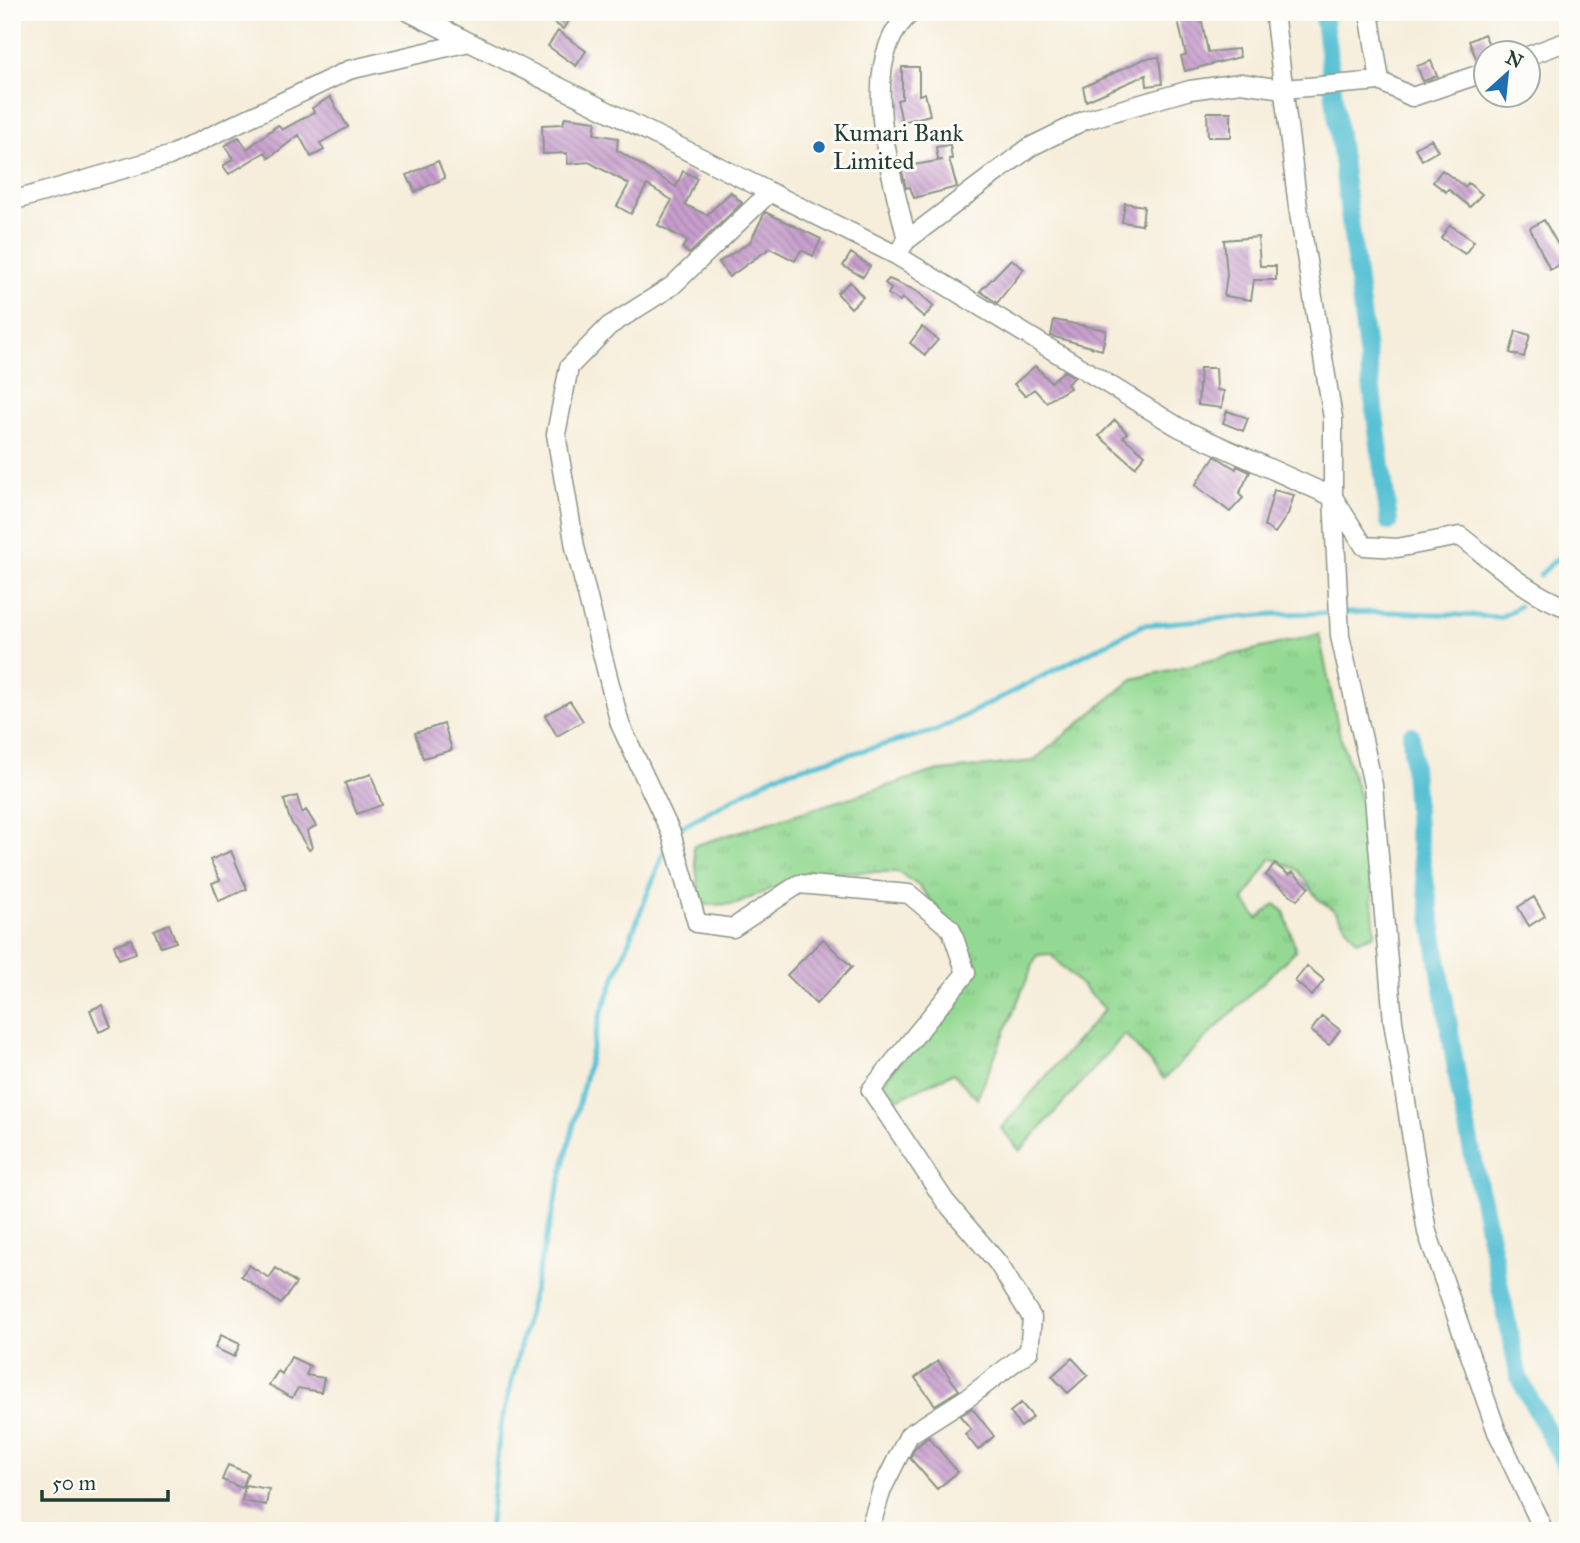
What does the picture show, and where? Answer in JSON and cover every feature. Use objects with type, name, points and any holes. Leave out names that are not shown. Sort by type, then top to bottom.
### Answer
[{"type":"street","points":[[409,12],[465,43],[896,255],[1180,429],[1333,497],[1364,546],[1397,548],[1460,536],[1526,584],[1568,608]]},
{"type":"street","points":[[907,240],[884,138],[881,82],[887,50],[898,23],[912,12]]},
{"type":"street","points":[[1274,12],[1298,207],[1333,418],[1333,497],[1340,636],[1373,785],[1393,1021],[1427,1232],[1497,1432],[1544,1531]]},
{"type":"street","points":[[1369,12],[1380,81]]},
{"type":"street","points":[[1542,51],[1568,41]]},
{"type":"street","points":[[12,201],[169,156],[349,70],[465,43]]},
{"type":"street","points":[[896,255],[907,240],[1030,147],[1085,120],[1190,90],[1241,83],[1283,89],[1380,81],[1412,97],[1472,77]]},
{"type":"street","points":[[769,193],[672,286],[609,326],[569,367],[556,434],[575,547],[620,724],[671,833],[697,923],[733,928],[799,884],[909,894],[951,929],[966,973],[871,1090],[945,1201],[998,1263],[1032,1318],[1029,1350],[970,1396],[909,1436],[883,1489],[869,1531]]},
{"type":"green space","points":[[1319,634],[1339,732],[1365,814],[1375,934],[1357,941],[1335,911],[1317,898],[1298,870],[1271,858],[1244,900],[1258,919],[1275,904],[1284,911],[1296,950],[1164,1079],[1125,1034],[1020,1151],[1001,1128],[1105,1009],[1050,954],[1037,955],[977,1099],[953,1073],[884,1105],[877,1089],[972,975],[955,930],[920,887],[898,872],[808,872],[737,904],[701,905],[693,846],[932,772],[1033,761],[1133,679]]},
{"type":"building","points":[[539,12],[575,12],[563,29]]},
{"type":"building","points":[[1176,12],[1200,12],[1208,52],[1238,49],[1240,57],[1185,71],[1181,56],[1186,55]]},
{"type":"building","points":[[558,31],[586,51],[576,66],[548,46]]},
{"type":"building","points":[[1159,57],[1162,84],[1147,86],[1146,75],[1086,101],[1083,87],[1144,59]]},
{"type":"building","points":[[1431,61],[1437,76],[1423,81],[1417,66]]},
{"type":"building","points":[[902,67],[919,67],[919,95],[925,93],[930,115],[902,122],[897,100],[902,99]]},
{"type":"building","points":[[330,97],[348,127],[320,143],[324,150],[311,157],[299,135],[269,158],[265,152],[229,174],[223,166],[233,159],[225,146],[239,137],[247,149],[278,125],[282,130],[314,112],[312,108]]},
{"type":"building","points":[[1207,112],[1231,112],[1231,137],[1208,137]]},
{"type":"building","points":[[565,117],[596,121],[594,134],[618,138],[617,150],[676,187],[683,171],[697,178],[685,205],[707,215],[731,192],[742,203],[689,254],[682,248],[688,241],[658,225],[672,200],[647,185],[631,214],[617,206],[629,184],[589,162],[568,164],[567,153],[543,154],[542,125],[563,124]]},
{"type":"building","points":[[1431,139],[1438,151],[1422,160],[1415,148]]},
{"type":"building","points":[[950,145],[952,159],[949,159],[957,187],[914,198],[910,187],[906,188],[901,167],[943,160],[938,160],[936,147]]},
{"type":"building","points":[[438,161],[445,178],[415,192],[407,175]]},
{"type":"building","points":[[1442,170],[1465,187],[1468,183],[1482,194],[1470,207],[1448,189],[1446,192],[1433,182]]},
{"type":"building","points":[[1125,203],[1144,206],[1142,225],[1122,222]]},
{"type":"building","points":[[765,212],[821,239],[813,256],[801,250],[795,261],[770,248],[729,277],[719,262],[750,242]]},
{"type":"building","points":[[1544,220],[1567,261],[1550,270],[1530,228]]},
{"type":"building","points":[[1450,225],[1474,241],[1465,254],[1441,238]]},
{"type":"building","points":[[1258,237],[1260,266],[1276,266],[1276,280],[1254,280],[1251,300],[1224,296],[1227,275],[1224,240]]},
{"type":"building","points":[[851,253],[870,266],[863,277],[843,266]]},
{"type":"building","points":[[1011,259],[1024,269],[997,303],[980,291]]},
{"type":"building","points":[[889,279],[917,291],[934,306],[924,317],[902,298],[900,301],[888,294],[891,289],[885,283]]},
{"type":"building","points":[[850,282],[863,297],[851,308],[837,293]]},
{"type":"building","points":[[1054,320],[1106,330],[1102,350],[1051,336]]},
{"type":"building","points":[[922,327],[938,340],[925,355],[910,343]]},
{"type":"building","points":[[1516,331],[1530,335],[1524,357],[1510,353]]},
{"type":"building","points":[[1035,366],[1051,382],[1064,371],[1075,377],[1067,384],[1070,388],[1046,402],[1034,389],[1025,396],[1014,384]]},
{"type":"building","points":[[1200,368],[1216,368],[1217,390],[1224,391],[1222,408],[1198,405]]},
{"type":"building","points":[[1227,411],[1248,418],[1243,431],[1223,423]]},
{"type":"building","points":[[1115,420],[1127,433],[1123,437],[1145,455],[1135,467],[1099,436]]},
{"type":"building","points":[[1215,456],[1236,469],[1237,466],[1250,472],[1239,494],[1243,498],[1230,512],[1195,485]]},
{"type":"building","points":[[1274,490],[1294,495],[1288,514],[1275,533],[1264,526]]},
{"type":"building","points":[[570,701],[583,721],[557,736],[545,715]]},
{"type":"building","points":[[444,724],[452,750],[423,758],[415,733]]},
{"type":"building","points":[[371,774],[382,805],[357,814],[345,783]]},
{"type":"building","points":[[297,796],[302,813],[306,810],[316,826],[307,831],[312,848],[309,850],[290,820],[284,800]]},
{"type":"building","points":[[231,851],[247,889],[219,901],[212,883],[220,880],[210,860]]},
{"type":"building","points":[[1275,864],[1289,875],[1293,872],[1309,887],[1297,900],[1266,875]]},
{"type":"building","points":[[1534,897],[1545,916],[1529,926],[1518,907]]},
{"type":"building","points":[[169,924],[176,942],[161,947],[154,930]]},
{"type":"building","points":[[131,939],[136,953],[119,959],[114,945]]},
{"type":"building","points":[[823,939],[852,967],[816,1004],[787,975]]},
{"type":"building","points":[[1307,966],[1324,980],[1312,996],[1295,981]]},
{"type":"building","points":[[102,1005],[111,1027],[99,1032],[90,1010]]},
{"type":"building","points":[[1322,1016],[1340,1030],[1329,1045],[1311,1031]]},
{"type":"building","points":[[249,1265],[269,1278],[276,1268],[296,1283],[281,1304],[241,1276]]},
{"type":"building","points":[[221,1335],[240,1344],[234,1357],[215,1348]]},
{"type":"building","points":[[291,1357],[310,1366],[306,1375],[324,1378],[321,1392],[298,1388],[292,1398],[269,1385],[278,1371],[282,1374]]},
{"type":"building","points":[[1072,1358],[1088,1375],[1068,1393],[1052,1376]]},
{"type":"building","points":[[938,1361],[959,1390],[935,1405],[915,1378]]},
{"type":"building","points":[[1021,1403],[1033,1417],[1021,1427],[1010,1412]]},
{"type":"building","points":[[972,1408],[994,1436],[978,1450],[965,1434],[971,1429],[960,1416]]},
{"type":"building","points":[[928,1437],[958,1472],[937,1489],[910,1458],[915,1448]]},
{"type":"building","points":[[228,1465],[248,1473],[242,1488],[222,1480]]},
{"type":"building","points":[[245,1485],[269,1489],[266,1505],[242,1501]]},
{"type":"waterway","points":[[1323,12],[1389,522]]},
{"type":"waterway","points":[[1540,575],[1568,548]]},
{"type":"waterway","points":[[672,832],[778,774],[937,730],[1143,625],[1274,614],[1390,612],[1501,617],[1519,606]]},
{"type":"waterway","points":[[1411,735],[1417,830],[1460,1094],[1519,1378],[1568,1470]]},
{"type":"waterway","points":[[489,1531],[500,1430],[600,1016],[668,841]]},
{"type":"place","name":"Kumari Bank Limited","points":[[819,147]]}]
